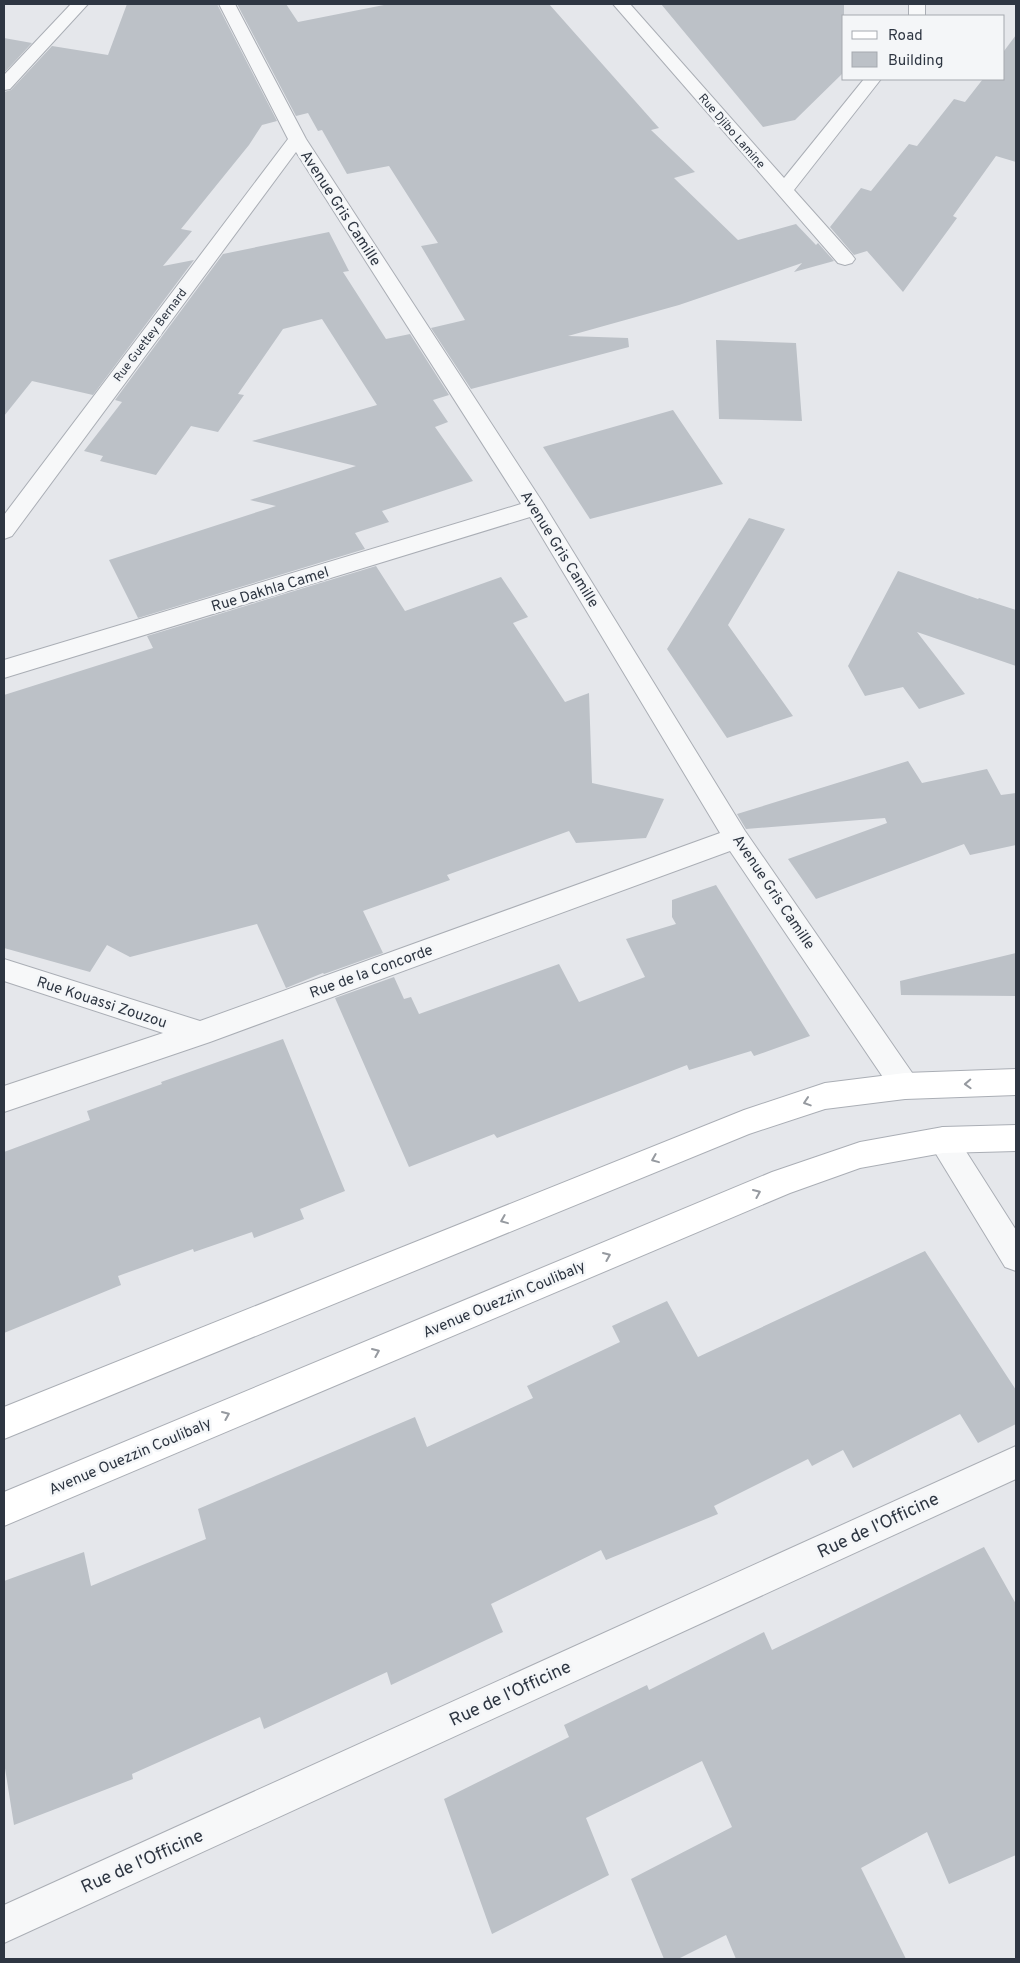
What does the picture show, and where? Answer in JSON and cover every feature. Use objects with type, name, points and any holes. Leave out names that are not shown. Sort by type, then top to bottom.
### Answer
[{"type":"street","points":[[4,85],[80,4]]},
{"type":"street","name":"Avenue Gris Camille","points":[[228,4],[297,139],[535,508],[736,838],[905,1086]]},
{"type":"street","name":"Rue Djibo Lamine","points":[[620,4],[845,259]]},
{"type":"street","points":[[784,190],[872,80]]},
{"type":"street","name":"Rue Guettey Bernard","points":[[4,531],[297,139]]},
{"type":"street","name":"Rue Dakhla Camel","points":[[4,669],[535,508]]},
{"type":"street","name":"Rue de la Concorde","points":[[4,1099],[200,1033],[736,838]]},
{"type":"street","name":"Rue Kouassi Zouzou","points":[[4,970],[200,1033]]},
{"type":"street","points":[[4,1423],[744,1123],[825,1096],[905,1086],[1016,1082]]},
{"type":"street","name":"Avenue Ouezzin Coulibaly","points":[[4,1508],[783,1182],[860,1155],[943,1140],[1016,1138]]},
{"type":"street","points":[[943,1140],[1016,1257]]},
{"type":"street","name":"Rue de l'Officine","points":[[4,1924],[1016,1462]]},
{"type":"building","points":[[127,4],[217,4],[277,121],[262,125],[249,145],[181,229],[192,231],[163,266],[194,260],[93,395],[32,381],[4,416],[4,92],[11,90],[52,46],[108,55]]},
{"type":"building","points":[[237,4],[286,4],[298,22],[389,4],[549,4],[659,128],[651,130],[695,172],[674,178],[738,240],[796,224],[816,245],[818,243],[834,261],[794,272],[802,263],[679,305],[568,336],[628,338],[629,347],[471,389],[431,328],[465,320],[421,246],[438,243],[389,166],[347,174],[322,130],[318,131],[308,113],[296,116]]},
{"type":"building","points":[[661,4],[844,4],[844,15],[842,15],[842,74],[795,120],[763,127]]},
{"type":"building","points":[[1016,35],[1016,162],[996,156],[953,216],[957,218],[903,292],[867,251],[854,255],[830,227],[861,188],[871,191],[909,144],[917,146],[954,99],[965,102],[982,80],[1005,80],[1005,50]]},
{"type":"building","points":[[4,38],[32,43],[4,73]]},
{"type":"building","points":[[329,232],[349,271],[343,272],[386,339],[410,334],[449,395],[433,400],[448,422],[435,427],[473,481],[382,511],[389,522],[355,533],[365,549],[138,618],[109,560],[276,506],[250,500],[356,466],[252,441],[377,405],[322,319],[283,329],[238,394],[244,395],[218,432],[191,426],[156,475],[100,461],[103,456],[84,451],[122,402],[115,400],[223,254]]},
{"type":"building","points":[[716,340],[796,343],[802,421],[719,419]]},
{"type":"building","points":[[673,410],[723,484],[590,519],[543,447]]},
{"type":"building","points":[[749,518],[785,529],[728,625],[793,716],[727,738],[667,649]]},
{"type":"building","points":[[376,566],[405,611],[501,577],[528,617],[513,623],[565,702],[589,693],[592,783],[664,799],[646,838],[576,843],[569,831],[447,875],[450,880],[363,911],[383,953],[323,973],[286,988],[257,924],[130,957],[107,945],[90,972],[4,948],[4,695],[153,648],[147,636]]},
{"type":"building","points":[[898,571],[1016,610],[1016,666],[917,632],[965,694],[919,709],[903,687],[865,696],[848,666]]},
{"type":"building","points":[[908,761],[922,783],[987,769],[1001,795],[1016,793],[1016,845],[970,855],[964,844],[816,899],[788,859],[887,823],[885,818],[746,829],[737,814]]},
{"type":"building","points":[[716,885],[810,1036],[754,1056],[751,1051],[689,1070],[687,1065],[497,1138],[494,1134],[409,1167],[335,998],[394,977],[404,999],[411,997],[419,1014],[559,964],[579,1002],[645,977],[626,939],[676,924],[672,917],[672,900]]},
{"type":"building","points":[[1016,953],[1016,996],[901,995],[900,981]]},
{"type":"building","points":[[283,1039],[345,1191],[300,1209],[304,1219],[254,1238],[252,1232],[194,1252],[193,1249],[118,1276],[121,1285],[4,1333],[4,1152],[90,1120],[87,1111],[162,1084],[161,1082]]},
{"type":"building","points":[[925,1251],[1016,1390],[1016,1424],[978,1443],[960,1414],[853,1468],[843,1450],[812,1466],[808,1459],[714,1506],[718,1514],[606,1560],[601,1550],[491,1604],[503,1632],[391,1685],[387,1672],[264,1729],[260,1717],[132,1774],[133,1779],[14,1825],[4,1762],[4,1581],[84,1552],[91,1586],[206,1539],[198,1509],[415,1417],[427,1447],[533,1398],[527,1386],[620,1342],[612,1326],[667,1301],[698,1357]]},
{"type":"building","points":[[984,1547],[1016,1604],[1016,1855],[949,1884],[927,1832],[861,1868],[906,1959],[736,1959],[726,1935],[678,1959],[664,1959],[631,1879],[732,1827],[702,1761],[586,1818],[609,1875],[492,1934],[444,1799],[569,1737],[564,1725],[647,1685],[649,1690],[764,1632],[772,1650]]}]
